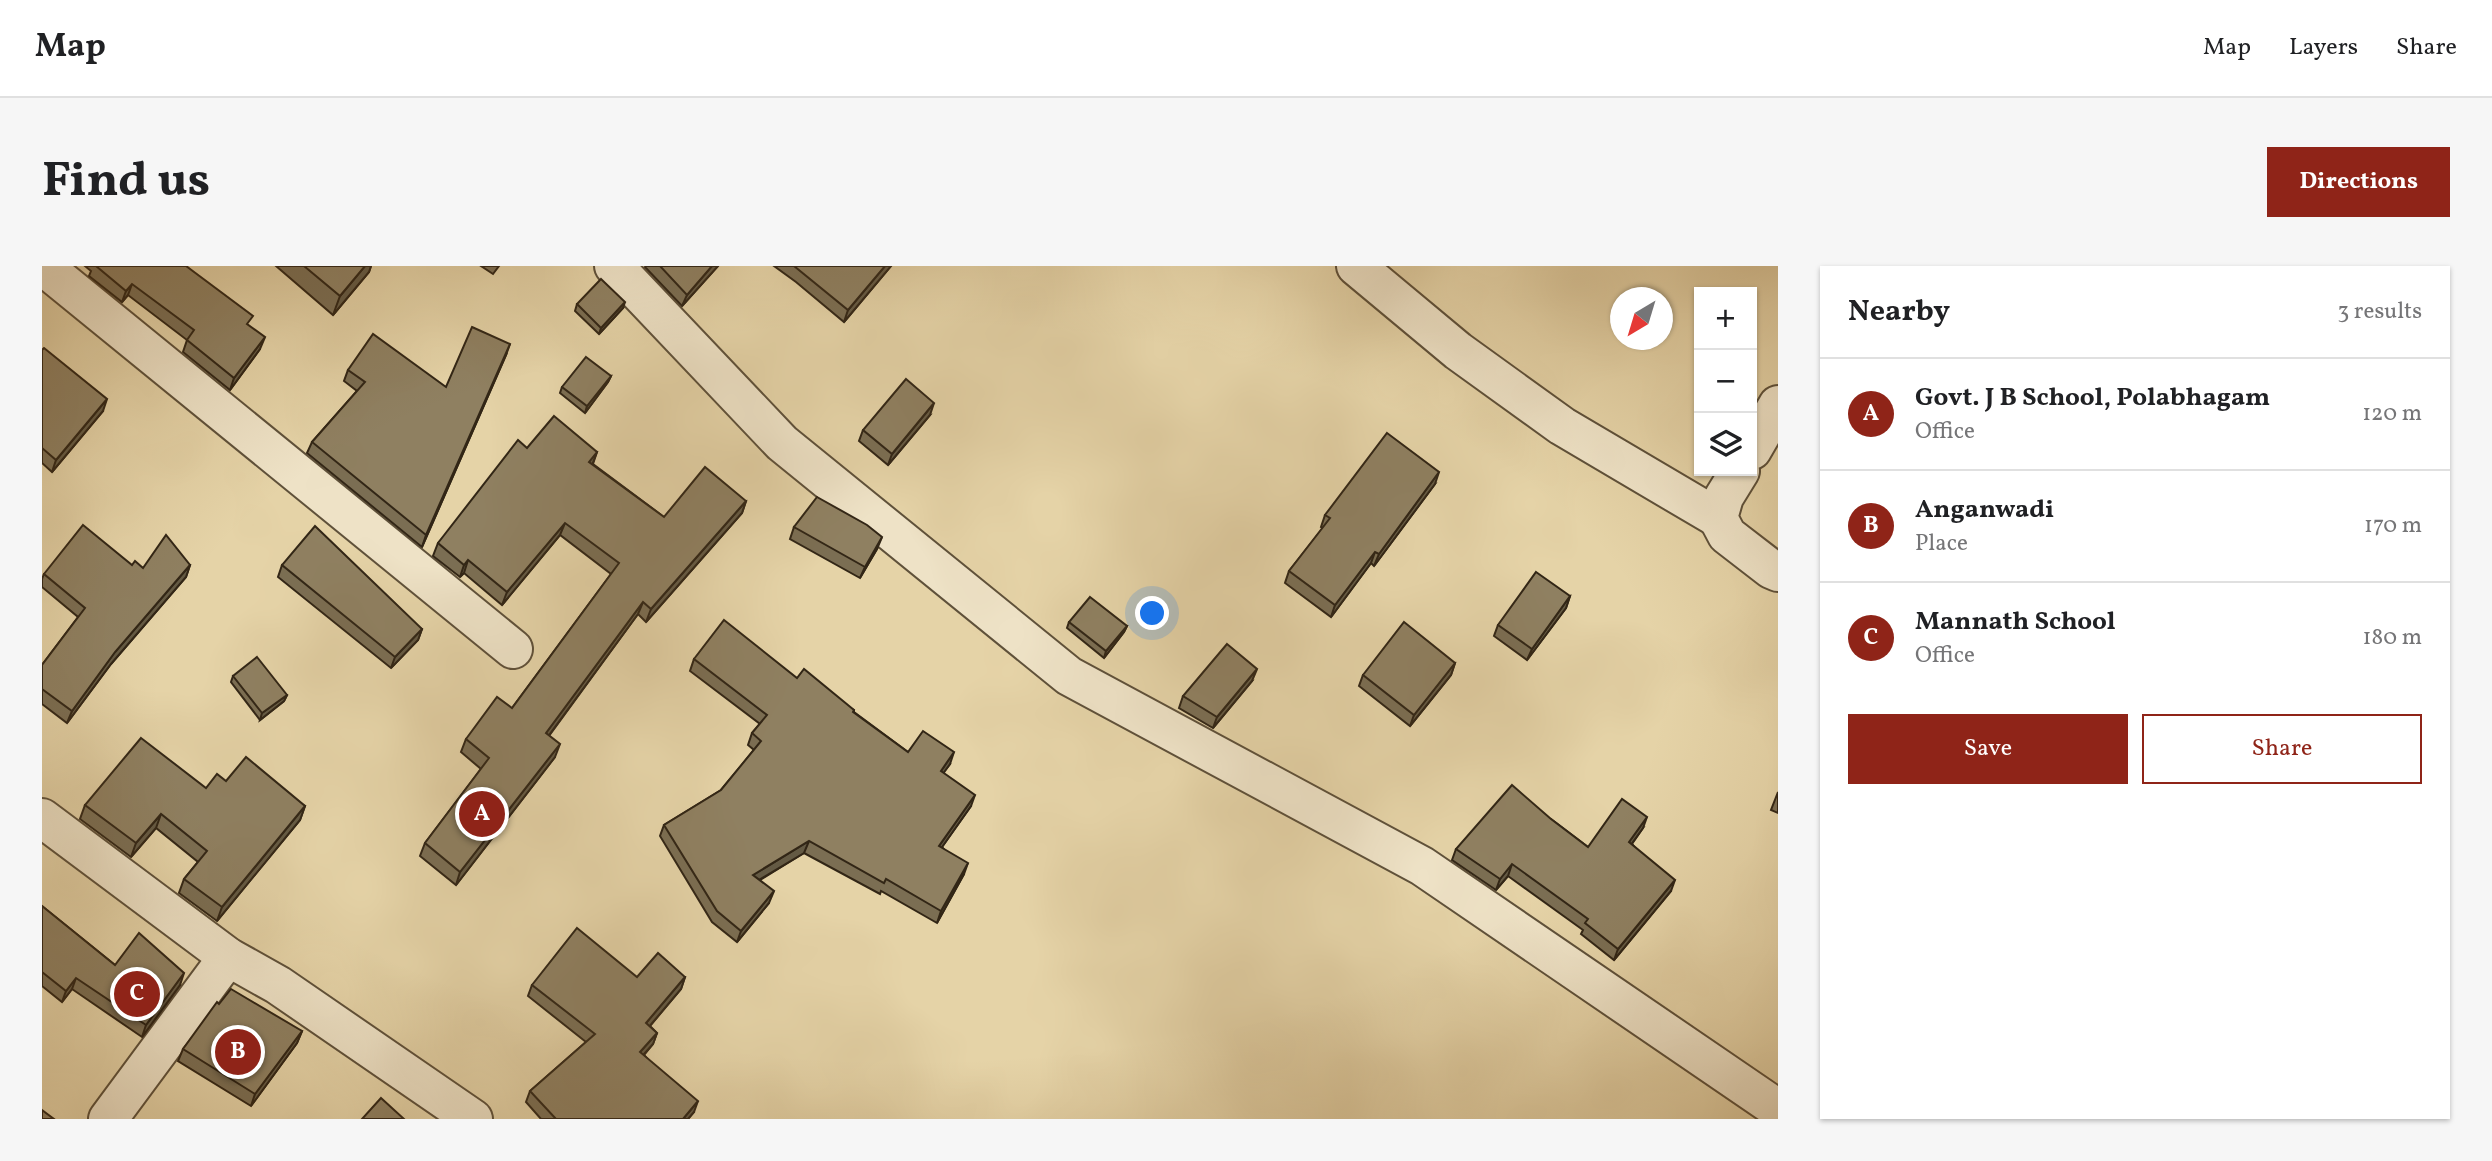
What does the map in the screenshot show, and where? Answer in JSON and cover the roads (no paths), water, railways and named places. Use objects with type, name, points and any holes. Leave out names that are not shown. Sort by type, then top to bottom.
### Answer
[{"type":"street","points":[[43,266],[513,649]]},
{"type":"street","points":[[614,266],[782,443],[1069,676],[1422,866],[1778,1107]]},
{"type":"street","points":[[1356,266],[1458,351],[1562,426],[1718,518],[1727,534],[1778,572]]},
{"type":"street","points":[[1757,441],[1778,405]]},
{"type":"street","points":[[1718,518],[1724,497],[1737,476]]},
{"type":"street","points":[[42,818],[228,957],[278,985],[473,1119]]},
{"type":"street","points":[[108,1119],[228,957]]},
{"type":"place","name":"Govt. J B School, Polabhagam","points":[[482,814]]},
{"type":"place","name":"Mannath School","points":[[137,994]]},
{"type":"place","name":"Anganwadi","points":[[238,1052]]}]
